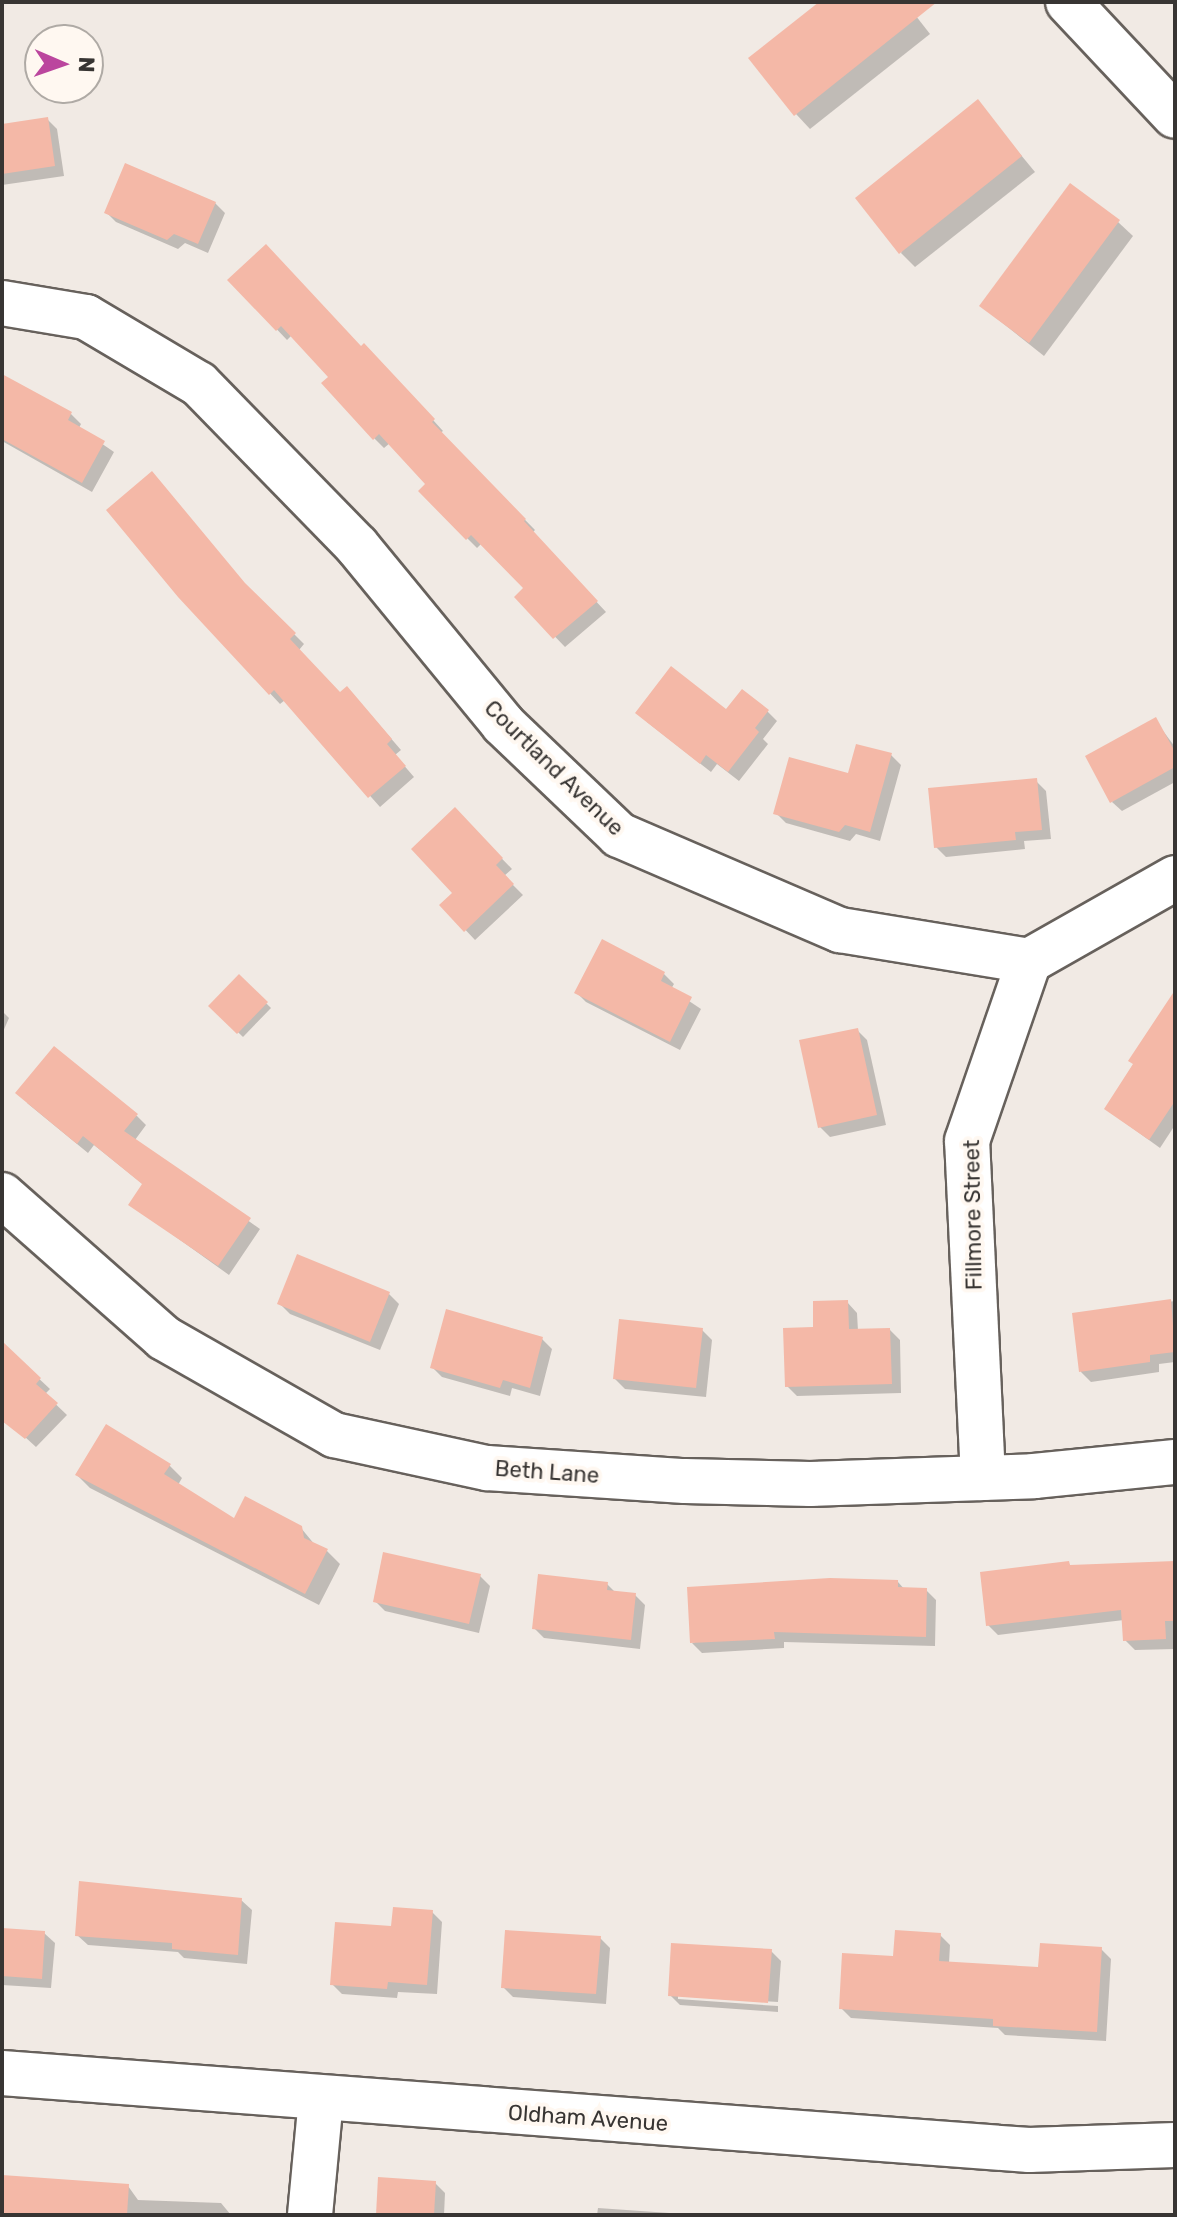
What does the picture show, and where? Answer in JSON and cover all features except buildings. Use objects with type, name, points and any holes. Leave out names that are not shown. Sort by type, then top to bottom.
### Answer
[{"type":"street","points":[[1068,2],[1175,116]]},
{"type":"street","name":"Courtland Avenue","points":[[2,303],[86,317],[199,384],[357,546],[503,724],[619,835],[840,930],[1029,961]]},
{"type":"street","points":[[1029,961],[1175,878]]},
{"type":"street","name":"Fillmore Street","points":[[983,1478],[967,1141],[1029,961]]},
{"type":"street","name":"Beth Lane","points":[[2,1195],[164,1338],[334,1435],[487,1468],[640,1478],[810,1484],[983,1478],[1175,1462]]},
{"type":"street","name":"Oldham Avenue","points":[[2,2073],[1029,2150],[1175,2145]]},
{"type":"street","points":[[310,2215],[321,2099]]}]
